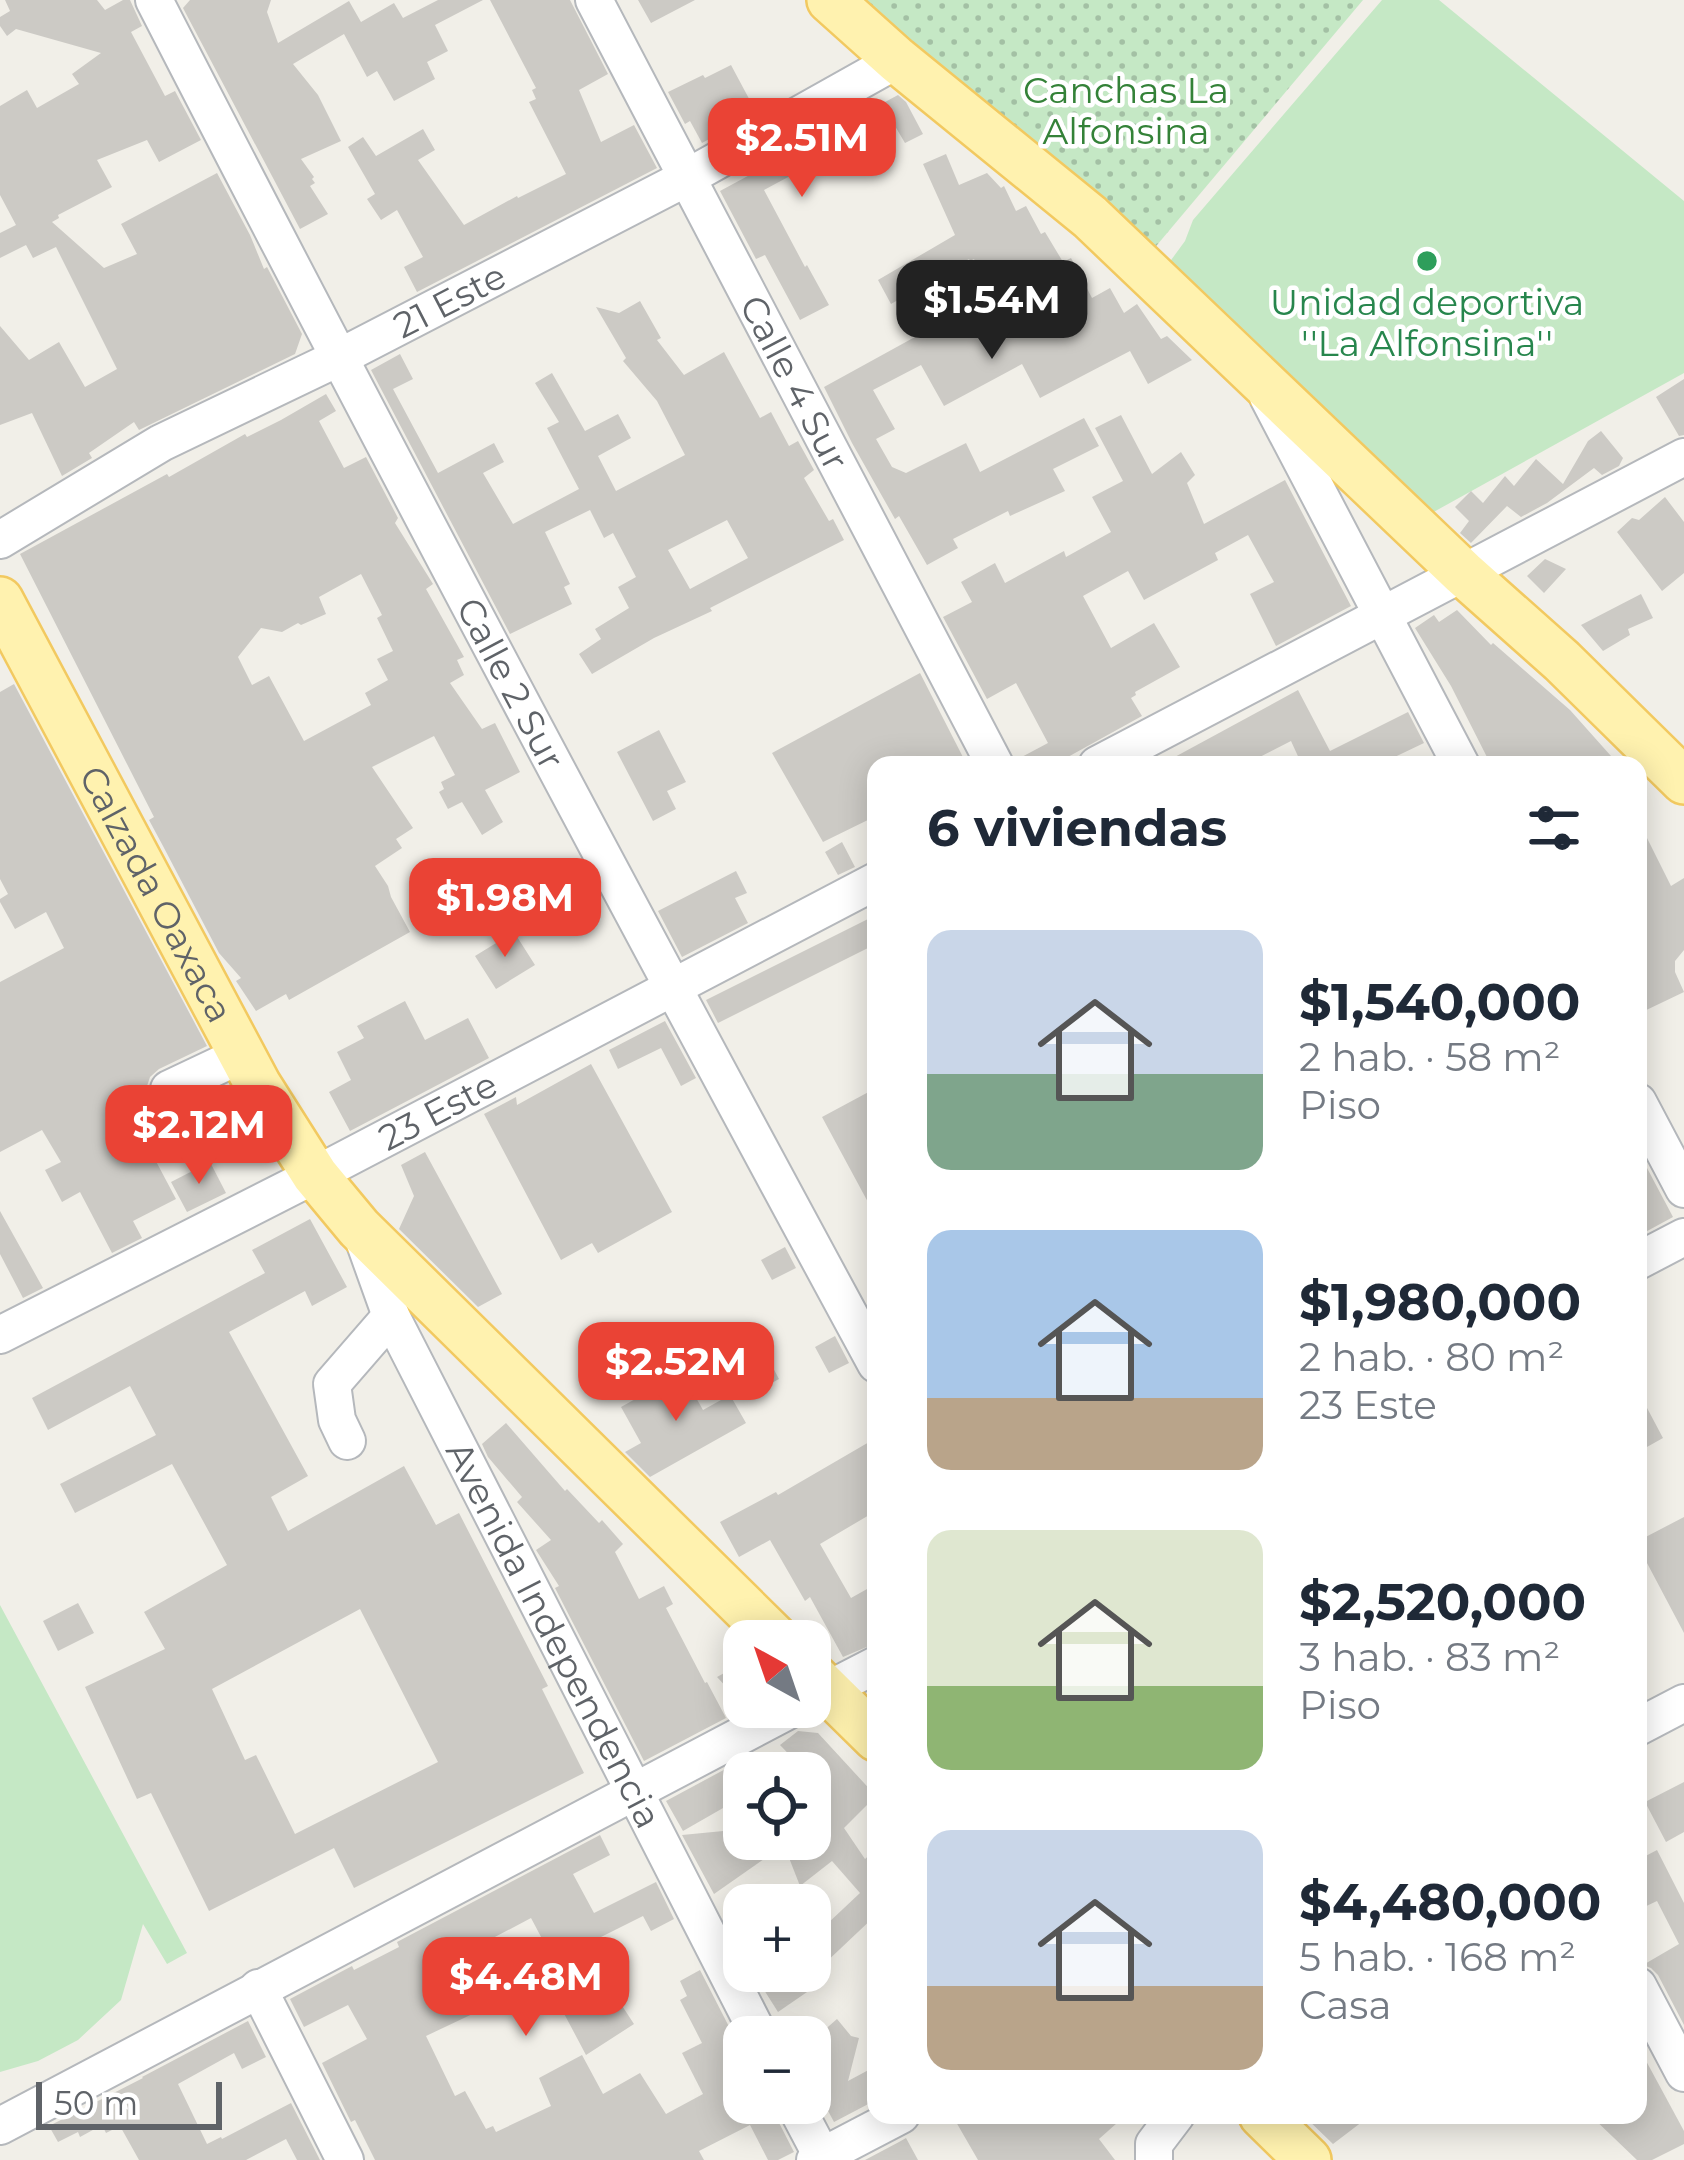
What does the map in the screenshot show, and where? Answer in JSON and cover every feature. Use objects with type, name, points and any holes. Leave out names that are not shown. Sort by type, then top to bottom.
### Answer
[{"type":"main road","points":[[830,0],[1090,217],[1684,781]]},
{"type":"main road","name":"Calzada Oaxaca","points":[[0,599],[269,1102],[315,1175],[359,1228],[757,1620]]},
{"type":"main road","points":[[831,1706],[867,1732]]},
{"type":"main road","points":[[1271,2124],[1308,2160]]},
{"type":"street","name":"Calle 2 Sur","points":[[154,0],[338,358],[867,1347]]},
{"type":"street","name":"Calle 4 Sur","points":[[594,0],[990,756]]},
{"type":"street","name":"21 Este","points":[[0,540],[161,443],[338,358],[688,177],[897,60]]},
{"type":"street","points":[[1258,378],[1456,756]]},
{"type":"street","points":[[1114,756],[1463,573],[1678,469]]},
{"type":"street","name":"23 Este","points":[[0,1335],[867,886]]},
{"type":"street","points":[[243,1054],[169,1089],[194,1138],[269,1102]]},
{"type":"street","points":[[1647,1119],[1684,1189]]},
{"type":"street","name":"Avenida Independencia","points":[[359,1228],[391,1316],[749,2016]]},
{"type":"street","points":[[1647,1257],[1684,1237]]},
{"type":"street","points":[[347,1441],[337,1420],[332,1384],[391,1316]]},
{"type":"street","points":[[831,1684],[867,1669]]},
{"type":"street","points":[[1647,1722],[1684,1702]]},
{"type":"street","points":[[0,2126],[747,1728]]},
{"type":"street","points":[[258,1988],[345,2160]]},
{"type":"street","points":[[1647,2003],[1684,2073]]},
{"type":"street","points":[[804,2124],[820,2159],[884,2124]]},
{"type":"street","points":[[1154,2160],[1154,2144],[1169,2124]]},
{"type":"green space","name":"Canchas La Alfonsina","points":[[841,0],[1363,0],[1136,270]]},
{"type":"green space","name":"Unidad deportiva ''La Alfonsina''","points":[[1382,0],[1439,0],[1684,201],[1684,373],[1421,519],[1155,282],[1185,241],[1193,220]]},
{"type":"green space","points":[[0,1605],[187,1953],[167,1964],[143,1924],[121,2000],[78,2040],[38,2061],[0,2072]]},
{"type":"building","points":[[5,0],[97,0],[105,10],[130,0],[142,26],[131,32],[165,96],[175,91],[201,140],[159,162],[147,140],[97,160],[112,187],[52,222],[104,268],[137,254],[121,224],[217,173],[302,334],[295,354],[139,430],[134,422],[89,453],[92,458],[62,476],[32,413],[0,425],[0,326],[29,360],[59,342],[85,387],[117,369],[56,247],[33,258],[26,245],[0,258],[0,233],[16,225],[0,195],[0,106],[27,90],[37,108],[79,84],[72,74],[101,53],[16,29],[7,36],[0,26],[0,17],[10,11]]},
{"type":"building","points":[[190,0],[271,0],[267,12],[278,43],[349,1],[361,22],[394,3],[403,18],[438,0],[483,0],[435,25],[448,51],[427,62],[435,79],[394,101],[377,71],[367,77],[344,34],[293,64],[318,95],[341,141],[301,159],[314,177],[310,186],[328,214],[300,229],[183,8]]},
{"type":"building","points":[[490,0],[570,0],[608,74],[579,90],[601,142],[634,125],[657,168],[417,292],[404,267],[423,257],[397,210],[381,220],[367,199],[375,194],[348,147],[363,137],[376,156],[423,129],[435,150],[418,160],[464,225],[566,174],[529,102],[536,99],[532,90],[536,88]]},
{"type":"building","points":[[638,0],[695,0],[651,23]]},
{"type":"building","points":[[731,65],[754,108],[702,143],[690,121],[685,124],[668,92]]},
{"type":"building","points":[[898,95],[923,134],[905,143],[892,121],[764,190],[829,305],[800,320],[765,255],[756,259],[720,191]]},
{"type":"building","points":[[946,154],[959,185],[987,173],[1004,186],[1016,211],[1026,206],[1063,262],[1071,258],[1092,298],[1110,288],[1124,313],[1137,304],[1161,339],[1167,336],[1192,360],[1148,384],[1130,351],[1040,398],[1022,364],[944,406],[921,365],[873,390],[895,429],[876,439],[892,467],[906,473],[966,443],[980,472],[1084,418],[1099,446],[1053,469],[1065,491],[1010,516],[1008,511],[953,539],[958,548],[927,565],[899,516],[895,519],[824,387],[994,300],[974,259],[891,304],[878,280],[955,235],[923,164]]},
{"type":"building","points":[[640,301],[661,338],[657,340],[684,375],[724,352],[760,418],[771,412],[789,446],[798,441],[814,470],[804,478],[844,540],[592,674],[579,654],[601,639],[595,629],[629,608],[618,587],[636,577],[613,533],[604,538],[590,510],[545,532],[570,584],[564,587],[572,604],[510,634],[371,370],[400,354],[413,379],[393,389],[438,473],[494,443],[504,462],[483,473],[513,524],[579,489],[547,428],[559,422],[535,383],[552,373],[585,431],[618,414],[631,438],[598,456],[616,491],[685,455],[657,401],[623,361],[626,358],[596,307],[619,313]],"holes":[[[727,520],[748,558],[690,589],[668,550]]]},
{"type":"building","points":[[1684,379],[1684,435],[1679,436],[1656,397]]},
{"type":"building","points":[[326,394],[336,411],[319,421],[344,468],[366,457],[398,518],[395,523],[433,584],[426,589],[464,657],[457,660],[464,675],[450,683],[482,729],[495,723],[520,772],[485,790],[503,822],[482,835],[462,802],[448,809],[439,792],[444,789],[441,782],[455,775],[434,736],[372,767],[413,828],[396,839],[402,848],[375,866],[410,932],[289,1000],[286,994],[256,1011],[236,981],[241,978],[219,953],[149,820],[154,817],[20,554],[167,474]],"holes":[[[361,574],[382,615],[377,618],[393,651],[377,659],[388,680],[365,693],[371,705],[304,741],[269,676],[252,685],[238,657],[261,628],[282,632],[326,614],[319,597]]]},
{"type":"building","points":[[1121,415],[1152,474],[1181,452],[1195,475],[1187,483],[1204,524],[1285,480],[1351,606],[1276,646],[1250,594],[1274,582],[1248,535],[1215,553],[1218,560],[1144,600],[1128,571],[1083,596],[1111,648],[1154,623],[1180,667],[1135,692],[1131,698],[1142,716],[1070,756],[1024,756],[1048,743],[1016,683],[987,699],[943,617],[972,602],[961,582],[995,563],[1005,583],[1111,532],[1092,497],[1123,481],[1095,428]]},
{"type":"building","points":[[1601,431],[1623,458],[1619,466],[1602,475],[1594,468],[1521,517],[1507,506],[1471,543],[1460,533],[1469,521],[1455,507],[1471,491],[1483,503],[1505,476],[1514,486],[1536,459],[1563,484],[1588,441]]},
{"type":"building","points":[[1665,497],[1684,522],[1684,573],[1662,591],[1617,532]]},
{"type":"building","points":[[1545,559],[1566,569],[1544,593],[1527,576]]},
{"type":"building","points":[[1641,594],[1653,618],[1628,629],[1630,635],[1603,651],[1581,625]]},
{"type":"building","points":[[1457,610],[1491,645],[1570,710],[1611,756],[1486,756],[1415,628],[1434,615],[1439,622]]},
{"type":"building","points":[[920,673],[962,756],[867,756],[867,820],[823,842],[772,753]]},
{"type":"building","points":[[14,684],[207,1046],[150,1077],[148,1098],[168,1125],[169,1140],[150,1150],[176,1199],[133,1221],[142,1238],[112,1253],[80,1192],[62,1202],[45,1170],[61,1162],[42,1130],[0,1152],[0,982],[64,948],[46,912],[15,929],[0,902],[8,894],[0,879],[0,692]]},
{"type":"building","points":[[1298,690],[1330,751],[1408,712],[1424,743],[1397,756],[1298,756],[1291,741],[1262,756],[1177,756]]},
{"type":"building","points":[[659,730],[686,782],[667,791],[676,809],[653,821],[617,752]]},
{"type":"building","points":[[1647,838],[1671,886],[1684,878],[1684,950],[1675,961],[1675,972],[1684,992],[1647,1010]]},
{"type":"building","points":[[842,842],[855,867],[838,875],[825,852]]},
{"type":"building","points":[[736,871],[747,893],[735,898],[748,923],[682,957],[658,911]]},
{"type":"building","points":[[867,920],[867,948],[718,1023],[706,1000]]},
{"type":"building","points":[[514,932],[535,965],[496,989],[475,956]]},
{"type":"building","points":[[405,1001],[425,1040],[468,1018],[489,1058],[350,1131],[329,1092],[351,1080],[337,1052],[364,1038],[357,1026]]},
{"type":"building","points":[[665,1021],[696,1078],[681,1086],[661,1048],[618,1069],[609,1050]]},
{"type":"building","points":[[591,1064],[672,1212],[598,1253],[592,1243],[561,1260],[484,1114],[516,1097],[517,1105]]},
{"type":"building","points":[[867,1093],[867,1200],[822,1117]]},
{"type":"building","points":[[425,1152],[502,1294],[478,1307],[399,1229],[414,1196],[401,1165]]},
{"type":"building","points":[[210,1162],[226,1193],[187,1212],[171,1182]]},
{"type":"building","points":[[1647,1168],[1673,1217],[1647,1231]]},
{"type":"building","points":[[0,1211],[43,1288],[23,1298],[0,1254]]},
{"type":"building","points":[[310,1219],[347,1287],[312,1306],[305,1291],[229,1332],[308,1476],[271,1497],[288,1531],[404,1466],[436,1525],[459,1513],[548,1686],[542,1689],[584,1773],[354,1888],[334,1848],[209,1911],[151,1793],[137,1799],[85,1687],[165,1649],[144,1612],[227,1565],[172,1464],[75,1513],[60,1484],[156,1435],[130,1386],[48,1430],[32,1398],[265,1273],[252,1250]],"holes":[[[360,1609],[438,1762],[295,1834],[256,1755],[245,1760],[212,1689]]]},
{"type":"building","points":[[785,1247],[796,1268],[772,1280],[761,1260]]},
{"type":"building","points":[[753,1331],[779,1379],[755,1392],[729,1345]]},
{"type":"building","points":[[835,1336],[849,1363],[829,1373],[815,1347]]},
{"type":"building","points":[[682,1373],[703,1410],[730,1395],[746,1423],[650,1477],[625,1452],[641,1443],[621,1407]]},
{"type":"building","points":[[1647,1408],[1663,1438],[1647,1447]]},
{"type":"building","points":[[506,1423],[565,1491],[623,1544],[615,1552],[639,1599],[664,1586],[673,1604],[666,1608],[723,1720],[644,1761],[555,1588],[559,1586],[536,1550],[551,1540],[517,1502],[522,1497],[482,1444]]},
{"type":"building","points":[[867,1443],[867,1516],[820,1544],[851,1598],[867,1589],[867,1647],[843,1657],[831,1635],[831,1620],[823,1620],[810,1597],[805,1601],[770,1540],[739,1557],[720,1522]]},
{"type":"building","points":[[1684,1517],[1684,1633],[1647,1563],[1647,1536]]},
{"type":"building","points":[[78,1603],[94,1633],[58,1651],[43,1621]]},
{"type":"building","points":[[798,1731],[818,1733],[867,1786],[867,1805],[844,1828],[867,1857],[867,1924],[831,1958],[831,1920],[860,1893],[832,1861],[799,1884],[790,1860],[831,1860],[831,1752],[787,1752],[780,1745]]},
{"type":"building","points":[[723,1770],[723,1808],[683,1831],[666,1801]]},
{"type":"building","points":[[1684,1782],[1684,1832],[1666,1842],[1647,1801]]},
{"type":"building","points":[[723,1831],[723,1860],[763,1860],[714,1894],[682,1835]]},
{"type":"building","points":[[600,1835],[610,1855],[573,1874],[594,1913],[656,1882],[674,1919],[651,1931],[643,1916],[573,1951],[594,1998],[611,1989],[634,2024],[586,2055],[560,2006],[538,2016],[522,1980],[556,1965],[531,1918],[476,1947],[502,2000],[426,2036],[455,2096],[465,2091],[486,2129],[493,2126],[496,2132],[551,2106],[539,2078],[582,2055],[603,2094],[640,2073],[666,2114],[703,2094],[682,2053],[702,2043],[680,2000],[687,1996],[680,1981],[700,1970],[724,2016],[723,2124],[780,2124],[794,2152],[768,2160],[750,2125],[699,2151],[704,2160],[375,2160],[322,2063],[367,2039],[348,2005],[304,2027],[290,1999],[399,1947],[397,1942]]},
{"type":"building","points":[[1657,1850],[1684,1903],[1684,2025],[1658,1975],[1647,1966],[1679,1944],[1657,1901],[1647,1906],[1647,1855]]},
{"type":"building","points":[[765,1992],[807,1992],[778,2012]]},
{"type":"building","points":[[837,2019],[851,2036],[859,2038],[848,2081],[867,2071],[867,2105],[834,2122],[831,2024]]},
{"type":"building","points":[[248,2021],[266,2057],[242,2069],[234,2053],[178,2084],[207,2144],[291,2103],[320,2160],[297,2160],[286,2139],[246,2160],[139,2160],[120,2126],[106,2133],[102,2125],[58,2142],[49,2126]]},
{"type":"building","points":[[1647,2063],[1684,2131],[1684,2144],[1652,2160],[1637,2160],[1599,2124],[1647,2124]]},
{"type":"building","points":[[957,2124],[1116,2124],[1099,2139],[1115,2160],[978,2160]]},
{"type":"building","points":[[1312,2124],[1359,2124],[1333,2144]]},
{"type":"building","points":[[906,2138],[918,2160],[865,2160],[899,2142]]},
{"type":"place","name":"Unidad deportiva ''La Alfonsina''","points":[[1427,261]]}]
